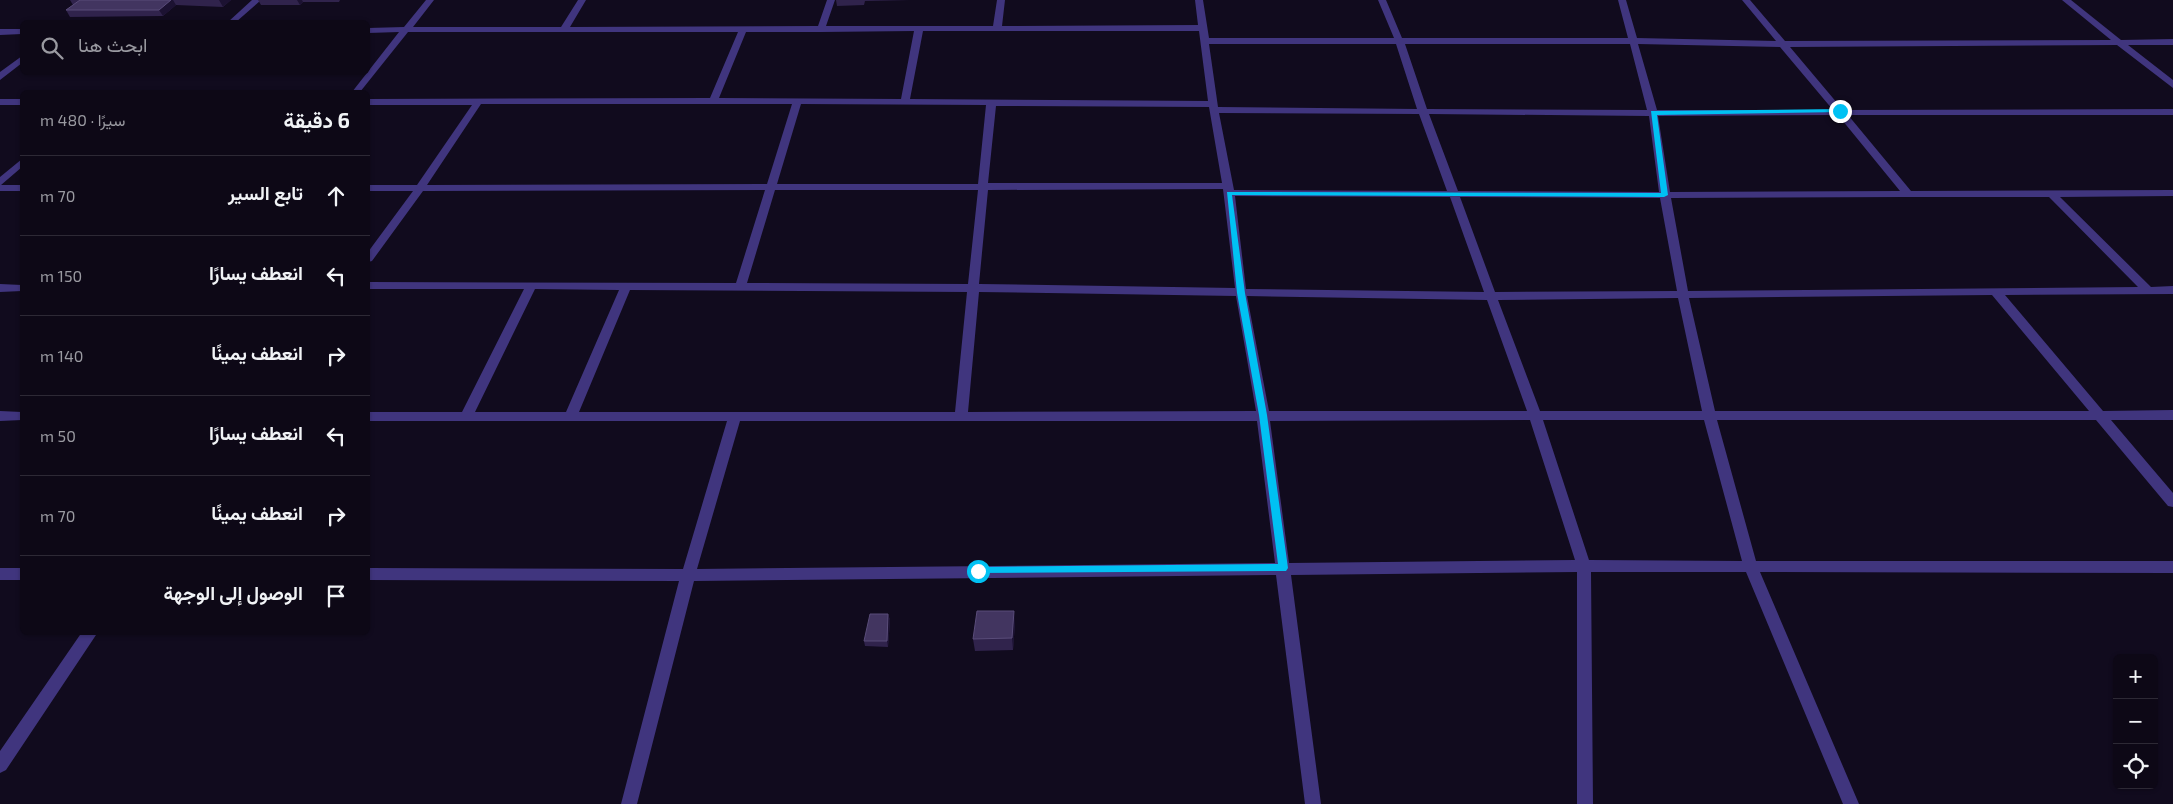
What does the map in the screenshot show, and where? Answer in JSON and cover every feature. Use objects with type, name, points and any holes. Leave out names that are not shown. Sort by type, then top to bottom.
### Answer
[{"type":"street","points":[[234,20],[256,0]]},
{"type":"street","points":[[358,90],[430,0]]},
{"type":"street","points":[[564,29],[582,0]]},
{"type":"street","points":[[821,29],[831,0]]},
{"type":"street","points":[[997,29],[1001,0]]},
{"type":"street","points":[[1198,0],[1228,190],[1241,293],[1263,415],[1312,804]]},
{"type":"street","points":[[1382,0],[1400,43],[1423,111],[1535,415],[1584,566],[1585,804]]},
{"type":"street","points":[[1622,0],[1653,113],[1664,195],[1683,295],[1710,417],[1751,567],[1850,804]]},
{"type":"street","points":[[1746,0],[1909,195]]},
{"type":"street","points":[[2066,0],[2173,85]]},
{"type":"street","points":[[370,30],[1202,28]]},
{"type":"street","points":[[713,101],[743,29]]},
{"type":"street","points":[[905,103],[919,30]]},
{"type":"street","points":[[0,32],[20,32]]},
{"type":"street","points":[[1204,42],[1633,41],[1783,44],[2173,42]]},
{"type":"street","points":[[0,77],[20,61]]},
{"type":"street","points":[[370,102],[713,101],[1653,113],[1840,111],[2173,112]]},
{"type":"street","points":[[0,102],[20,102]]},
{"type":"street","points":[[370,256],[420,188],[478,102]]},
{"type":"street","points":[[740,287],[796,102]]},
{"type":"street","points":[[961,416],[991,104]]},
{"type":"street","points":[[0,182],[20,164]]},
{"type":"street","points":[[370,188],[983,186],[1454,195],[2173,193]]},
{"type":"street","points":[[0,188],[20,188]]},
{"type":"street","points":[[2051,193],[2148,290]]},
{"type":"street","points":[[370,285],[973,288],[1492,296],[2173,290]]},
{"type":"street","points":[[466,417],[531,286]]},
{"type":"street","points":[[570,418],[626,287]]},
{"type":"street","points":[[0,288],[20,288]]},
{"type":"street","points":[[1995,291],[2173,502]]},
{"type":"street","points":[[370,417],[2173,415]]},
{"type":"street","points":[[0,416],[20,416]]},
{"type":"street","points":[[629,804],[688,575],[735,417]]},
{"type":"street","points":[[370,574],[688,575],[1584,566],[2173,567]]},
{"type":"street","points":[[0,574],[20,574]]},
{"type":"street","points":[[0,765],[89,635]]},
{"type":"building","points":[[80,0],[171,0],[159,10],[66,10]]},
{"type":"building","points":[[977,611],[1014,611],[1012,638],[973,639]]},
{"type":"building","points":[[870,614],[888,614],[887,641],[864,641]]},
{"type":"route","points":[[978,571],[1283,568],[1263,415],[1241,293],[1229,193],[1664,195],[1653,113],[1840,111]]}]
